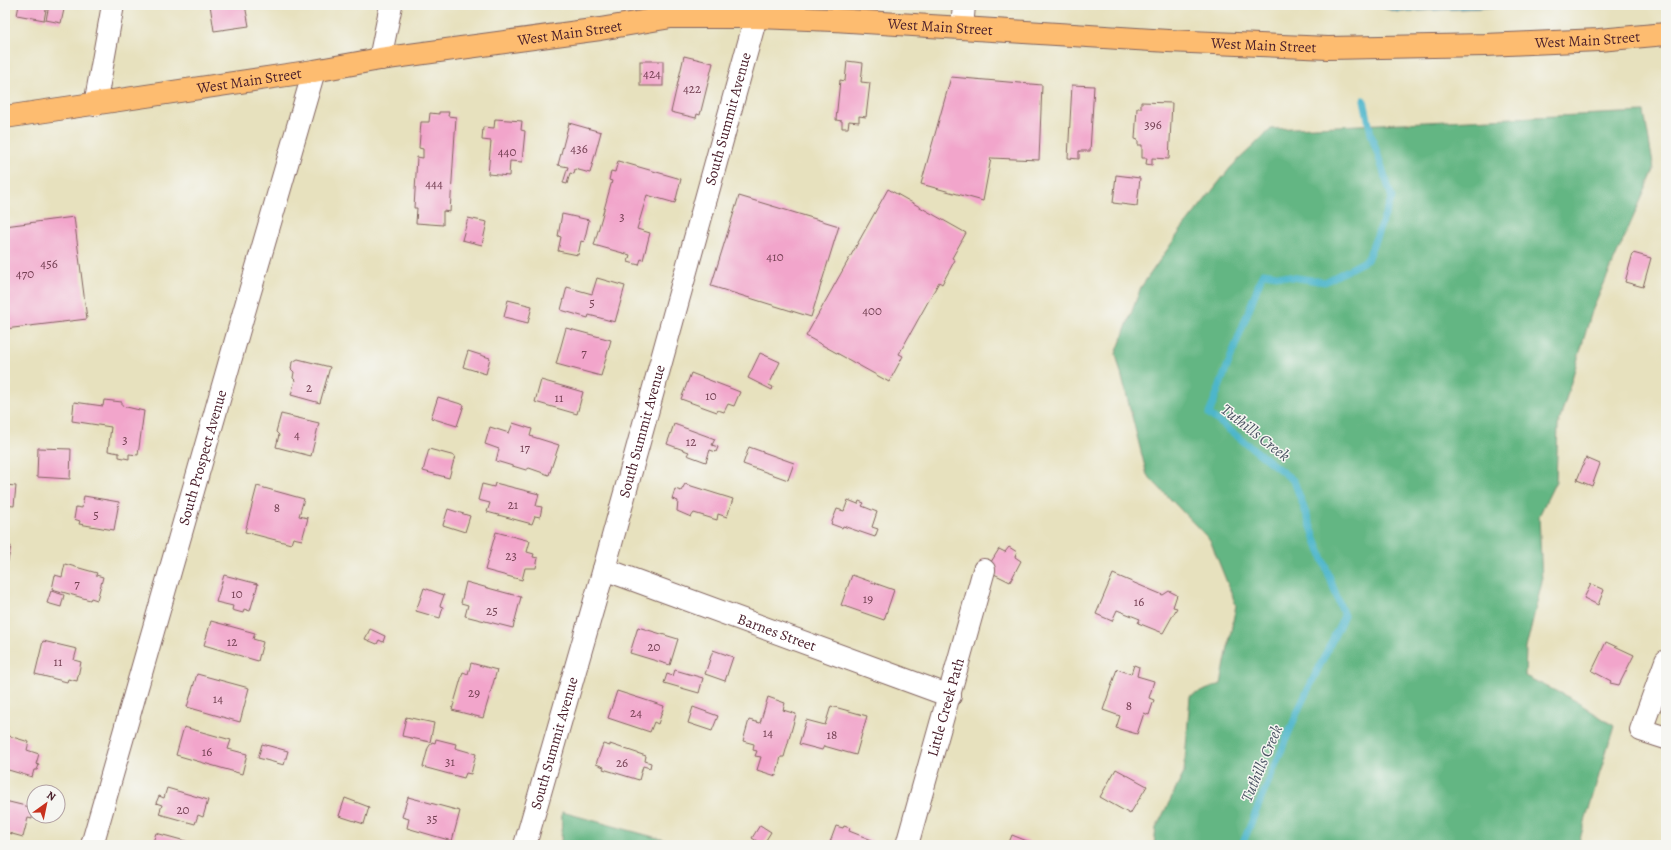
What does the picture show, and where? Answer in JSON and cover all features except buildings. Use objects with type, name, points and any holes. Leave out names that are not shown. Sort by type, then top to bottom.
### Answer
[{"type":"main road","name":"West Main Street","points":[[5,117],[95,105],[314,71],[380,59],[600,29],[672,11],[756,17],[1328,48],[1508,44],[1599,40],[1666,34]]},
{"type":"street","points":[[95,105],[113,5]]},
{"type":"street","points":[[380,59],[391,5]]},
{"type":"street","points":[[962,28],[964,5]]},
{"type":"street","name":"South Summit Avenue","points":[[525,845],[604,569],[756,17]]},
{"type":"street","name":"South Prospect Avenue","points":[[92,845],[314,71]]},
{"type":"street","name":"Barnes Street","points":[[604,569],[950,696]]},
{"type":"street","name":"Little Creek Path","points":[[907,845],[950,696],[984,570]]},
{"type":"street","points":[[1666,661],[1641,730],[1666,738]]},
{"type":"green space","points":[[1644,112],[1654,170],[1592,311],[1558,426],[1556,481],[1539,516],[1542,582],[1526,648],[1525,676],[1574,700],[1614,726],[1578,845],[1154,845],[1156,828],[1184,773],[1190,696],[1221,684],[1236,605],[1210,540],[1147,475],[1116,354],[1141,287],[1181,230],[1231,167],[1271,129]]},
{"type":"green space","points":[[562,812],[683,845],[561,845]]},
{"type":"water","points":[[1372,5],[1539,5],[1398,12]]},
{"type":"waterway","name":"Tuthills Creek","points":[[1242,845],[1300,706],[1344,616],[1294,481],[1209,414],[1263,273],[1325,282],[1367,260],[1392,198],[1371,134],[1364,100]]}]
